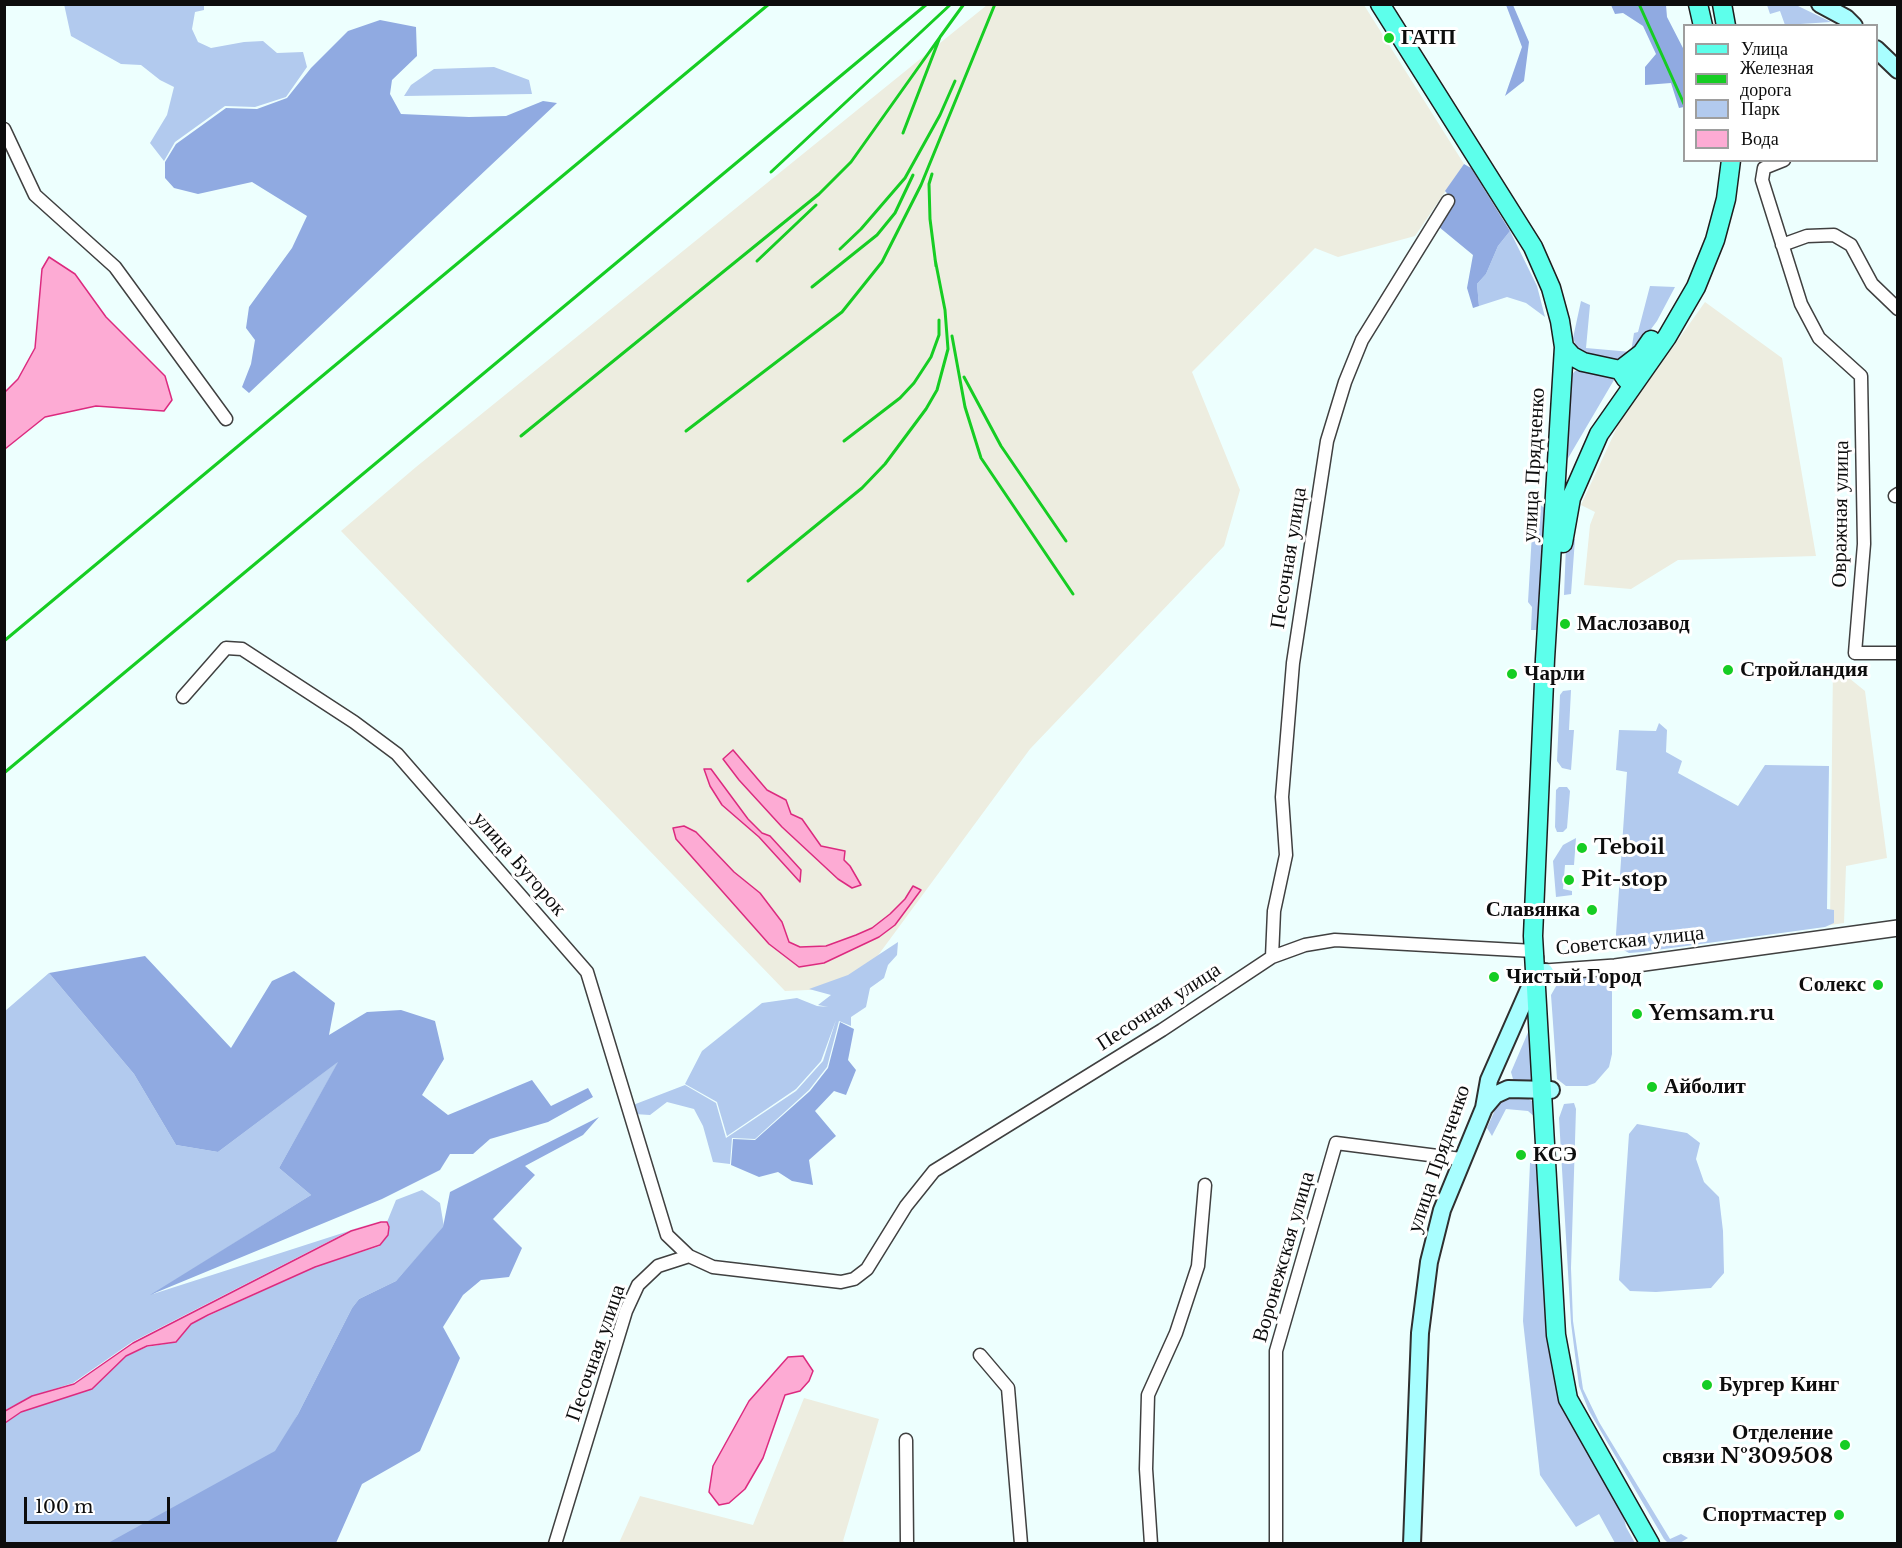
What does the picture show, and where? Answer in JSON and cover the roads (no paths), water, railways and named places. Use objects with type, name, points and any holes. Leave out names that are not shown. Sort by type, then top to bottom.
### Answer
[{"type":"main road","name":"улица Прядченко","points":[[1380,4],[1533,247],[1551,288],[1564,347],[1557,458],[1539,975],[1489,1080],[1484,1108],[1461,1159],[1442,1210],[1422,1296],[1412,1544]]},
{"type":"main road","points":[[1698,4],[1703,24]]},
{"type":"main road","points":[[1722,4],[1726,24]]},
{"type":"main road","points":[[1820,4],[1846,18],[1852,24]]},
{"type":"main road","points":[[1878,51],[1898,70]]},
{"type":"main road","points":[[1620,370],[1642,353],[1669,315],[1692,270],[1709,225],[1719,162]]},
{"type":"main road","name":"улица Прядченко","points":[[1539,975],[1534,951],[1551,641],[1564,529],[1571,498],[1586,460],[1628,389],[1667,337],[1696,287],[1715,240],[1726,199],[1731,162]]},
{"type":"main road","points":[[1564,347],[1572,356],[1583,362],[1620,370],[1627,379],[1628,389]]},
{"type":"main road","points":[[1562,374],[1571,365],[1583,362]]},
{"type":"main road","points":[[1557,458],[1563,466],[1572,467],[1586,460]]},
{"type":"main road","points":[[1539,975],[1556,1335],[1561,1375],[1568,1399],[1580,1423],[1650,1544]]},
{"type":"main road","points":[[1484,1108],[1495,1095],[1508,1089],[1546,1090]]},
{"type":"main road","points":[[1546,1090],[1572,1376],[1582,1405],[1662,1544]]},
{"type":"street","points":[[4,129],[35,195],[115,267],[226,419]]},
{"type":"street","points":[[1779,162],[1764,168],[1762,180],[1782,245],[1807,236],[1834,235],[1851,245],[1872,284],[1898,309]]},
{"type":"street","name":"Песочная улица","points":[[555,1544],[626,1311],[638,1285],[658,1266],[689,1256],[713,1267],[841,1282],[854,1279],[867,1269],[906,1206],[934,1171],[1162,1030],[1272,957],[1274,911],[1286,855],[1282,797],[1293,663],[1327,441],[1345,382],[1362,340],[1448,201]]},
{"type":"street","name":"Овражная улица","points":[[1782,245],[1801,304],[1819,338],[1861,376],[1863,544],[1855,653],[1898,653]]},
{"type":"street","name":"улица Бугорок","points":[[183,697],[226,648],[242,649],[354,722],[397,754],[586,972],[667,1235],[689,1256]]},
{"type":"street","name":"Советская улица","points":[[1539,975],[1615,967],[1898,928]]},
{"type":"street","name":"Советская улица","points":[[1272,957],[1305,945],[1335,940],[1534,951]]},
{"type":"street","name":"Воронежская улица","points":[[1276,1544],[1276,1351],[1336,1143],[1461,1159]]},
{"type":"street","points":[[1150,1544],[1146,1469],[1148,1395],[1176,1333],[1198,1266],[1205,1185]]},
{"type":"street","points":[[980,1355],[1008,1388],[1021,1544]]},
{"type":"street","points":[[906,1440],[907,1544]]},
{"type":"water","points":[[49,257],[75,274],[106,317],[165,376],[172,400],[164,411],[96,406],[45,417],[5,449],[5,392],[18,379],[35,348],[42,269]]},
{"type":"water","points":[[733,750],[767,790],[786,800],[791,814],[802,819],[821,846],[845,851],[844,860],[861,885],[852,888],[838,879],[782,827],[723,759]]},
{"type":"water","points":[[704,769],[711,769],[748,819],[762,833],[770,836],[801,870],[800,882],[759,837],[722,805],[710,786]]},
{"type":"water","points":[[684,826],[696,832],[734,872],[760,893],[782,922],[789,942],[800,947],[826,946],[872,928],[905,899],[913,886],[921,890],[895,925],[879,937],[824,963],[799,967],[769,944],[676,839],[673,828]]},
{"type":"water","points":[[387,1222],[389,1227],[388,1235],[380,1245],[315,1267],[208,1315],[191,1324],[176,1342],[147,1346],[126,1356],[92,1389],[21,1412],[5,1423],[5,1411],[32,1396],[74,1384],[133,1343],[351,1231]]},
{"type":"water","points":[[803,1356],[813,1371],[809,1381],[800,1391],[785,1395],[763,1458],[745,1489],[729,1503],[719,1505],[709,1492],[713,1466],[749,1401],[788,1357]]},
{"type":"railway","points":[[4,641],[769,4]]},
{"type":"railway","points":[[4,773],[927,4]]},
{"type":"railway","points":[[771,172],[951,4]]},
{"type":"railway","points":[[903,133],[940,37],[964,4]]},
{"type":"railway","points":[[686,431],[842,312],[882,262],[921,185],[995,4]]},
{"type":"railway","points":[[1639,4],[1683,102]]},
{"type":"railway","points":[[521,436],[819,194],[851,162],[940,37]]},
{"type":"railway","points":[[840,249],[861,229],[905,178],[940,115],[955,81]]},
{"type":"railway","points":[[932,174],[929,184],[930,219],[936,266]]},
{"type":"railway","points":[[812,287],[877,235],[895,213],[913,175]]},
{"type":"railway","points":[[757,261],[816,205]]},
{"type":"railway","points":[[748,581],[862,488],[885,464],[926,409],[937,390],[948,349],[945,310],[935,259]]},
{"type":"railway","points":[[844,441],[900,398],[914,383],[931,357],[939,335],[939,320]]},
{"type":"railway","points":[[952,336],[965,407],[981,458],[1073,594]]},
{"type":"railway","points":[[964,377],[1001,446],[1066,541]]},
{"type":"place","name":"ГАТП","points":[[1389,38]]},
{"type":"place","name":"Маслозавод","points":[[1565,624]]},
{"type":"place","name":"Стройландия","points":[[1728,670]]},
{"type":"place","name":"Чарли","points":[[1512,674]]},
{"type":"place","name":"Teboil","points":[[1582,848]]},
{"type":"place","name":"Pit-stop","points":[[1569,880]]},
{"type":"place","name":"Славянка","points":[[1592,910]]},
{"type":"place","name":"Чистый Город","points":[[1494,977]]},
{"type":"place","name":"Солекс","points":[[1878,985]]},
{"type":"place","name":"Yemsam.ru","points":[[1637,1014]]},
{"type":"place","name":"Айболит","points":[[1652,1087]]},
{"type":"place","name":"КСЭ","points":[[1521,1155]]},
{"type":"place","name":"Бургер Кинг","points":[[1707,1385]]},
{"type":"place","name":"Отделение связи №309508","points":[[1845,1445]]},
{"type":"place","name":"Спортмастер","points":[[1839,1515]]}]
